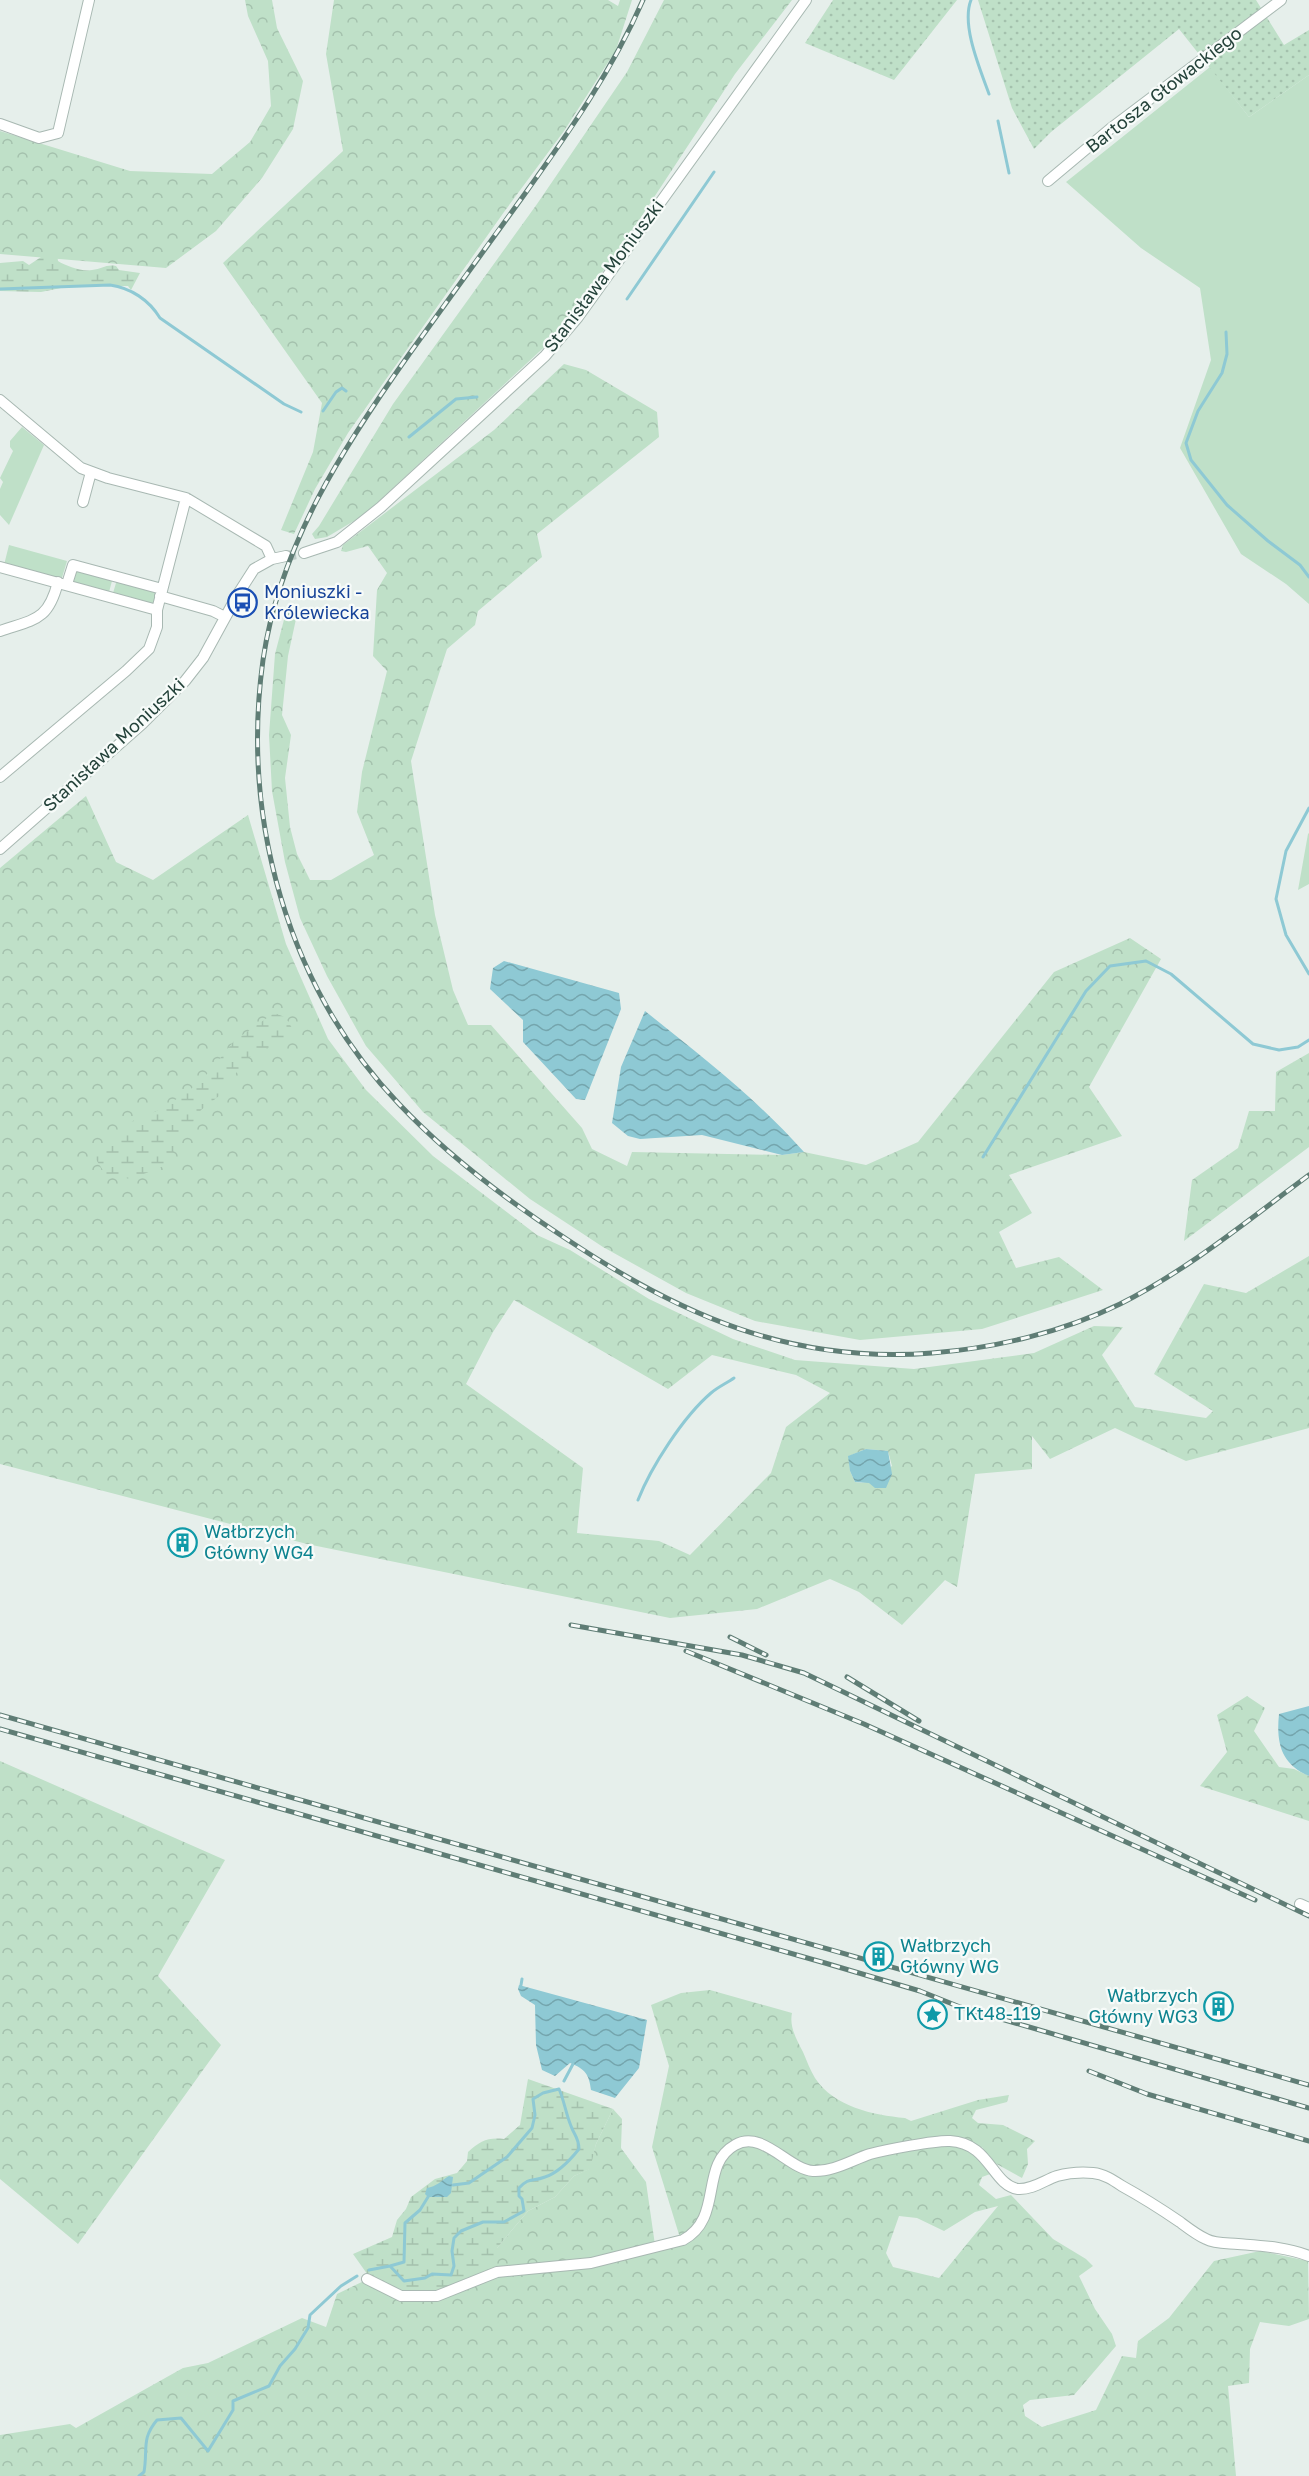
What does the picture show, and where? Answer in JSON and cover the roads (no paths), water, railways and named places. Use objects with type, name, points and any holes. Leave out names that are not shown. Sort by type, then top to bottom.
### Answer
[{"type":"street","points":[[0,124],[39,138],[58,133],[89,0]]},
{"type":"street","name":"Stanisława Moniuszki","points":[[304,553],[338,542],[381,507],[545,356],[578,317],[806,0]]},
{"type":"street","name":"Bartosza Głowackiego","points":[[1048,181],[1110,129],[1281,0]]},
{"type":"street","points":[[0,400],[81,468],[186,498],[266,546],[272,560]]},
{"type":"street","points":[[83,502],[91,472]]},
{"type":"street","points":[[0,777],[149,649],[157,627],[157,610],[186,498]]},
{"type":"street","name":"Stanisława Moniuszki","points":[[0,849],[142,724],[185,681],[203,658],[254,568],[286,556]]},
{"type":"street","points":[[0,631],[45,613],[73,565],[114,576],[225,617]]},
{"type":"street","points":[[0,567],[157,610]]},
{"type":"street","points":[[110,597],[114,576]]},
{"type":"street","points":[[367,2279],[401,2296],[437,2296],[497,2272],[591,2263],[683,2240],[690,2236],[705,2219],[714,2176],[724,2155],[735,2145],[747,2142],[761,2144],[800,2168],[814,2171],[830,2169],[873,2153],[943,2141],[959,2142],[980,2152],[1004,2181],[1015,2187],[1033,2186],[1057,2176],[1074,2173],[1103,2175],[1138,2194],[1207,2240],[1290,2249],[1309,2256]]},
{"type":"water","points":[[504,961],[619,993],[621,1009],[585,1100],[576,1099],[523,1042],[523,1020],[490,989],[493,968]]},
{"type":"water","points":[[645,1011],[748,1096],[804,1152],[782,1155],[702,1135],[640,1139],[628,1136],[612,1123],[621,1067]]},
{"type":"water","points":[[866,1449],[888,1451],[892,1474],[886,1488],[875,1488],[869,1483],[855,1482],[850,1471],[848,1456]]},
{"type":"water","points":[[1309,1706],[1309,1776],[1286,1759],[1280,1743],[1278,1724],[1279,1714]]},
{"type":"water","points":[[519,1985],[647,2020],[639,2068],[615,2098],[591,2090],[585,2073],[570,2063],[555,2076],[542,2070],[536,2045],[535,2005],[521,1996]]},
{"type":"water","points":[[449,2176],[453,2177],[451,2193],[447,2197],[428,2197],[425,2194],[427,2188]]},
{"type":"waterway","points":[[971,0],[968,22],[970,34],[989,94]]},
{"type":"waterway","points":[[998,121],[1009,173]]},
{"type":"waterway","points":[[627,299],[714,172]]},
{"type":"waterway","points":[[0,289],[110,285],[125,289],[145,300],[160,318],[284,404],[301,412]]},
{"type":"waterway","points":[[1226,332],[1227,354],[1222,373],[1198,411],[1186,443],[1191,460],[1227,505],[1300,565],[1309,577]]},
{"type":"waterway","points":[[323,411],[336,392],[342,388],[346,391]]},
{"type":"waterway","points":[[409,437],[456,399],[477,397]]},
{"type":"waterway","points":[[1309,808],[1286,851],[1276,899],[1286,935],[1309,974]]},
{"type":"waterway","points":[[983,1157],[1086,991],[1110,966],[1146,961],[1171,974],[1253,1044],[1279,1050],[1298,1047],[1309,1040]]},
{"type":"waterway","points":[[638,1500],[659,1458],[690,1415],[711,1393],[734,1378]]},
{"type":"waterway","points":[[521,1985],[522,1979]]},
{"type":"waterway","points":[[564,2081],[573,2064]]},
{"type":"waterway","points":[[369,2270],[390,2266],[404,2281],[425,2278],[432,2274],[451,2275],[454,2266],[452,2251],[454,2238],[461,2231],[483,2222],[504,2222],[524,2211],[519,2188],[528,2181],[555,2172],[579,2149],[559,2089],[543,2093],[533,2099],[535,2115],[532,2128],[507,2157],[469,2183],[453,2185]]},
{"type":"waterway","points":[[390,2266],[404,2262],[405,2223],[420,2210],[428,2197]]},
{"type":"waterway","points":[[139,2476],[144,2472],[147,2439],[157,2420],[181,2418],[208,2451],[233,2410],[233,2401],[269,2386],[280,2366],[295,2349],[308,2328],[310,2315],[341,2286],[357,2276]]},
{"type":"tunnel","points":[[286,556],[304,553]]},
{"type":"railway","points":[[643,0],[618,52],[573,124],[385,388],[339,460],[300,536],[271,617],[263,660],[258,720],[259,780],[267,839],[281,897],[301,954],[327,1007],[360,1058],[418,1123],[501,1194],[546,1225],[611,1267],[696,1312],[740,1329],[785,1342],[832,1351],[881,1354],[956,1351],[1005,1343],[1076,1323],[1120,1304],[1170,1276],[1309,1175]]},
{"type":"railway","points":[[571,1625],[742,1655],[804,1673],[1309,1916]]},
{"type":"railway","points":[[730,1637],[766,1655]]},
{"type":"railway","points":[[686,1651],[864,1724],[1255,1900]]},
{"type":"railway","points":[[847,1677],[919,1721]]},
{"type":"railway","points":[[0,1715],[1309,2085]]},
{"type":"railway","points":[[0,1729],[825,1963],[920,1991],[960,2007],[1309,2108]]},
{"type":"railway","points":[[923,2010],[941,2017]]},
{"type":"railway","points":[[1089,2071],[1147,2094],[1309,2141]]},
{"type":"place","name":"Moniuszki - Królewiecka","points":[[243,602]]},
{"type":"place","name":"Wałbrzych Główny WG4","points":[[183,1542]]},
{"type":"place","name":"Wałbrzych Główny WG","points":[[879,1956]]},
{"type":"place","name":"Wałbrzych Główny WG3","points":[[1219,2006]]},
{"type":"place","name":"TKt48-119","points":[[933,2014]]}]
